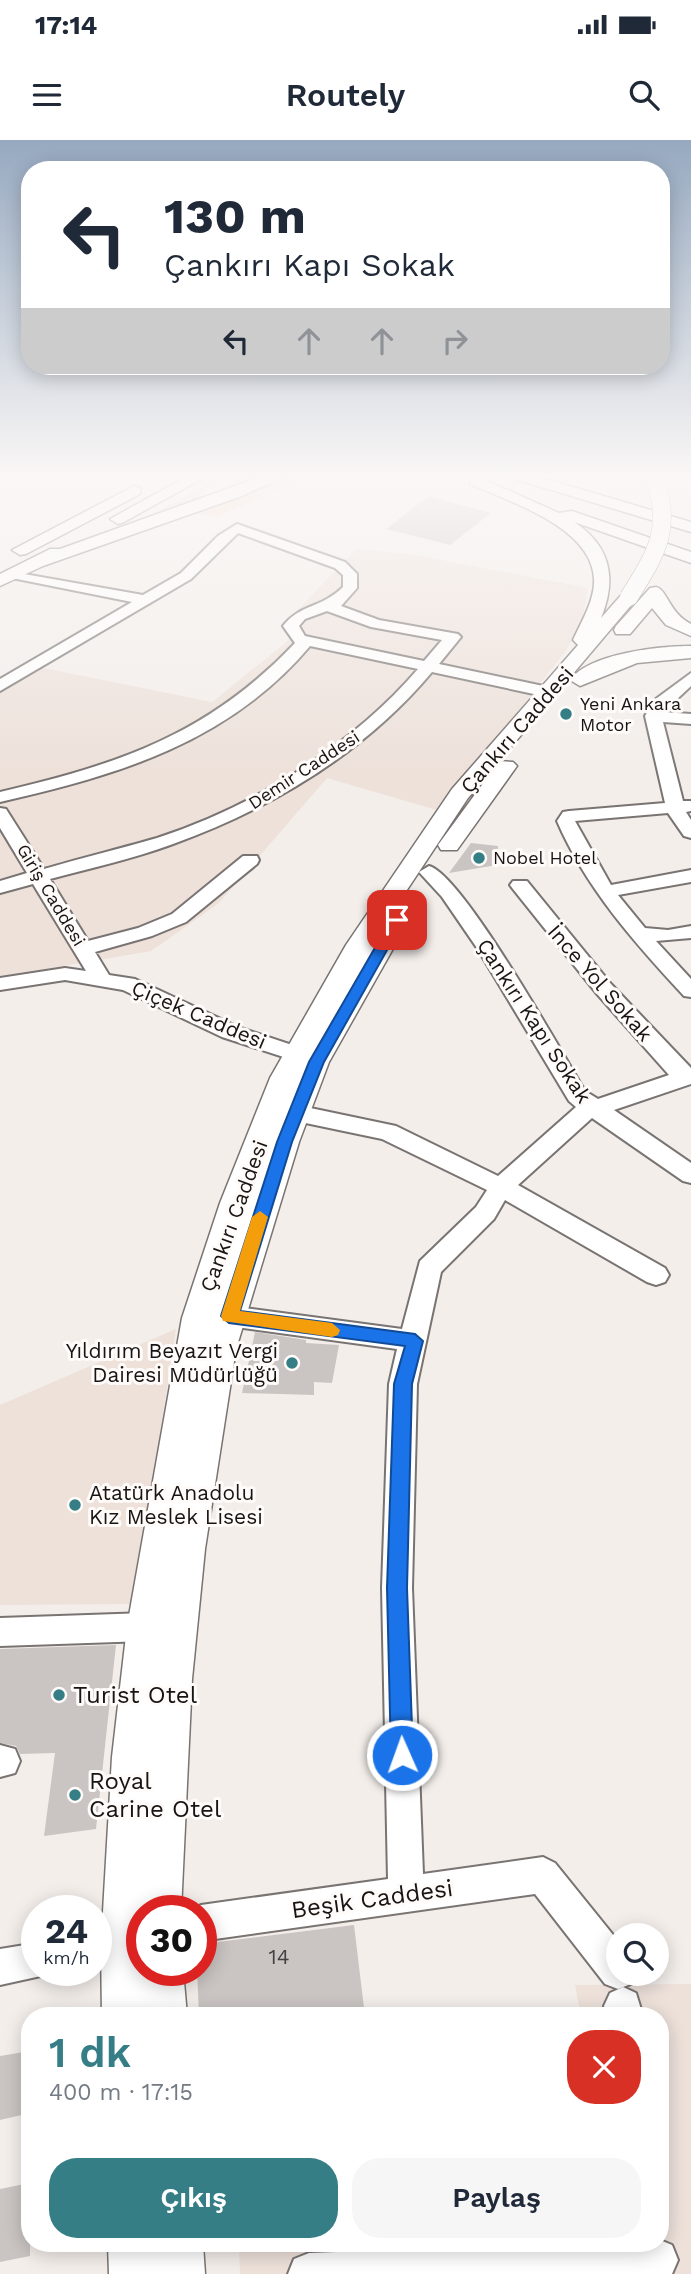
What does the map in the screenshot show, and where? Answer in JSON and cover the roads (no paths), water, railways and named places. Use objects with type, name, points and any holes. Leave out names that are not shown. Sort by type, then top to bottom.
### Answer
[{"type":"main road","points":[[576,673],[597,605],[603,573]]},
{"type":"main road","name":"Çankırı Caddesi","points":[[160,1895],[173,1679],[185,1562],[220,1349],[296,1113],[316,1062],[367,971],[429,872],[496,777],[576,673],[645,573]]},
{"type":"main road","name":"Çankırı Caddesi","points":[[112,1923],[146,1627],[198,1318],[235,1203],[296,1054],[358,945],[460,794],[548,692],[576,673],[656,592],[661,573]]},
{"type":"main road","points":[[656,592],[663,613],[691,631]]},
{"type":"main road","points":[[576,673],[633,656],[691,652]]},
{"type":"main road","name":"Çankırı Caddesi","points":[[112,1961],[123,2007]]},
{"type":"main road","points":[[162,1986],[163,2007]]},
{"type":"main road","points":[[133,2252],[134,2274]]},
{"type":"main road","points":[[179,2252],[180,2274]]},
{"type":"street","points":[[26,573],[144,600]]},
{"type":"street","points":[[0,686],[189,573]]},
{"type":"street","points":[[0,797],[107,771],[155,751],[220,715],[283,668],[303,644],[291,626],[300,616],[335,603],[350,588],[348,573]]},
{"type":"street","name":"Demir Caddesi","points":[[0,887],[164,841],[253,805],[356,739],[403,696],[453,636],[376,624],[327,606]]},
{"type":"street","points":[[300,639],[548,692]]},
{"type":"street","points":[[691,678],[659,704],[653,716],[684,807],[681,821],[691,832]]},
{"type":"street","points":[[653,716],[691,719]]},
{"type":"street","points":[[684,807],[569,816],[566,821],[607,891],[691,990]]},
{"type":"street","name":"Giriş Caddesi","points":[[0,813],[42,877],[101,979]]},
{"type":"street","points":[[84,949],[145,932],[179,918],[250,860]]},
{"type":"street","name":"Çankırı Kapı Sokak","points":[[406,1895],[397,1588],[403,1384],[415,1341],[429,1268],[485,1213],[502,1187],[579,1114],[592,1109],[578,1096],[487,948],[449,893],[429,872]]},
{"type":"street","points":[[607,891],[691,876]]},
{"type":"street","name":"İnce Yol Sokak","points":[[520,885],[604,989],[688,1077]]},
{"type":"street","points":[[642,934],[668,936],[691,932]]},
{"type":"street","name":"Çiçek Caddesi","points":[[0,984],[65,974],[128,984],[230,1032],[296,1054]]},
{"type":"street","points":[[592,1109],[688,1077]]},
{"type":"street","points":[[592,1109],[691,1175]]},
{"type":"street","points":[[296,1113],[388,1132],[502,1187],[656,1275]]},
{"type":"street","points":[[229,1316],[415,1341]]},
{"type":"street","points":[[0,1632],[146,1627]]},
{"type":"street","name":"Beşik Caddesi","points":[[217,1921],[543,1875],[622,1997]]},
{"type":"street","points":[[0,1967],[21,1964]]},
{"type":"street","points":[[309,2274],[657,2259]]},
{"type":"place","name":"Yeni Ankara Motor","points":[[566,714]]},
{"type":"place","name":"Nobel Hotel","points":[[479,858]]},
{"type":"place","name":"Yıldırım Beyazıt Vergi Dairesi Müdürlüğü","points":[[292,1363]]},
{"type":"place","name":"Atatürk Anadolu Kız Meslek Lisesi","points":[[75,1505]]},
{"type":"place","name":"Turist Otel","points":[[59,1695]]},
{"type":"place","name":"Royal Carine Otel","points":[[75,1795]]}]
